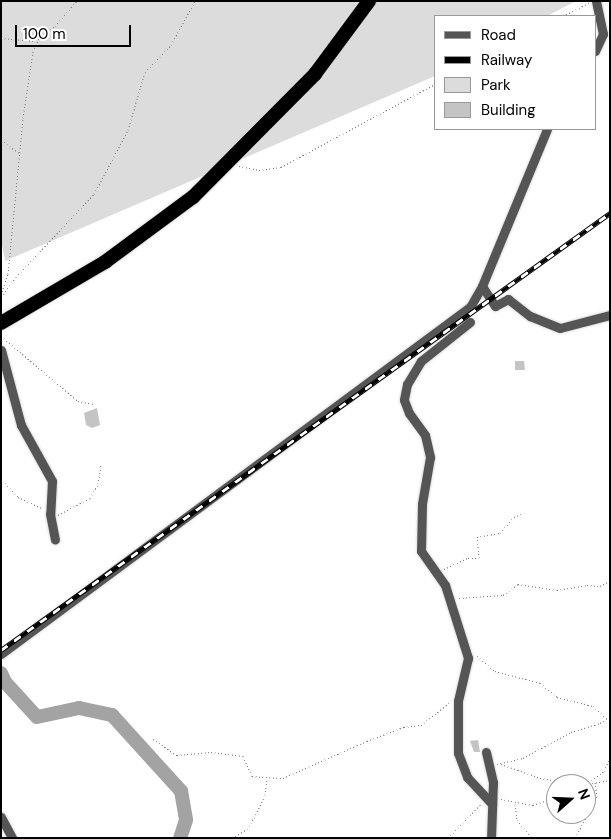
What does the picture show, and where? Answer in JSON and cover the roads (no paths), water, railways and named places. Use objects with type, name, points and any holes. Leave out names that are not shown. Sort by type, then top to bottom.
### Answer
[{"type":"highway","points":[[2,327],[139,239],[192,198],[314,74],[369,1]]},
{"type":"street","points":[[596,1],[606,38],[596,50]]},
{"type":"street","points":[[1,654],[470,307],[482,286],[547,130]]},
{"type":"street","points":[[482,286],[495,306],[508,299],[530,316],[560,328],[610,315]]},
{"type":"street","points":[[470,322],[420,361],[404,394],[409,413],[428,445],[430,466],[422,504],[420,544],[423,556],[436,572],[451,598],[466,648],[467,665],[458,701],[456,737],[460,764],[467,777],[491,800]]},
{"type":"street","points":[[1,350],[21,425],[52,481],[50,516],[55,540]]},
{"type":"street","points":[[486,752],[489,764],[491,838]]},
{"type":"street","points":[[1,817],[12,838]]},
{"type":"waterway","points":[[1,673],[5,682],[37,717],[79,708],[112,715],[181,791],[186,820],[180,838]]},
{"type":"railway","points":[[1,650],[610,213]]}]
